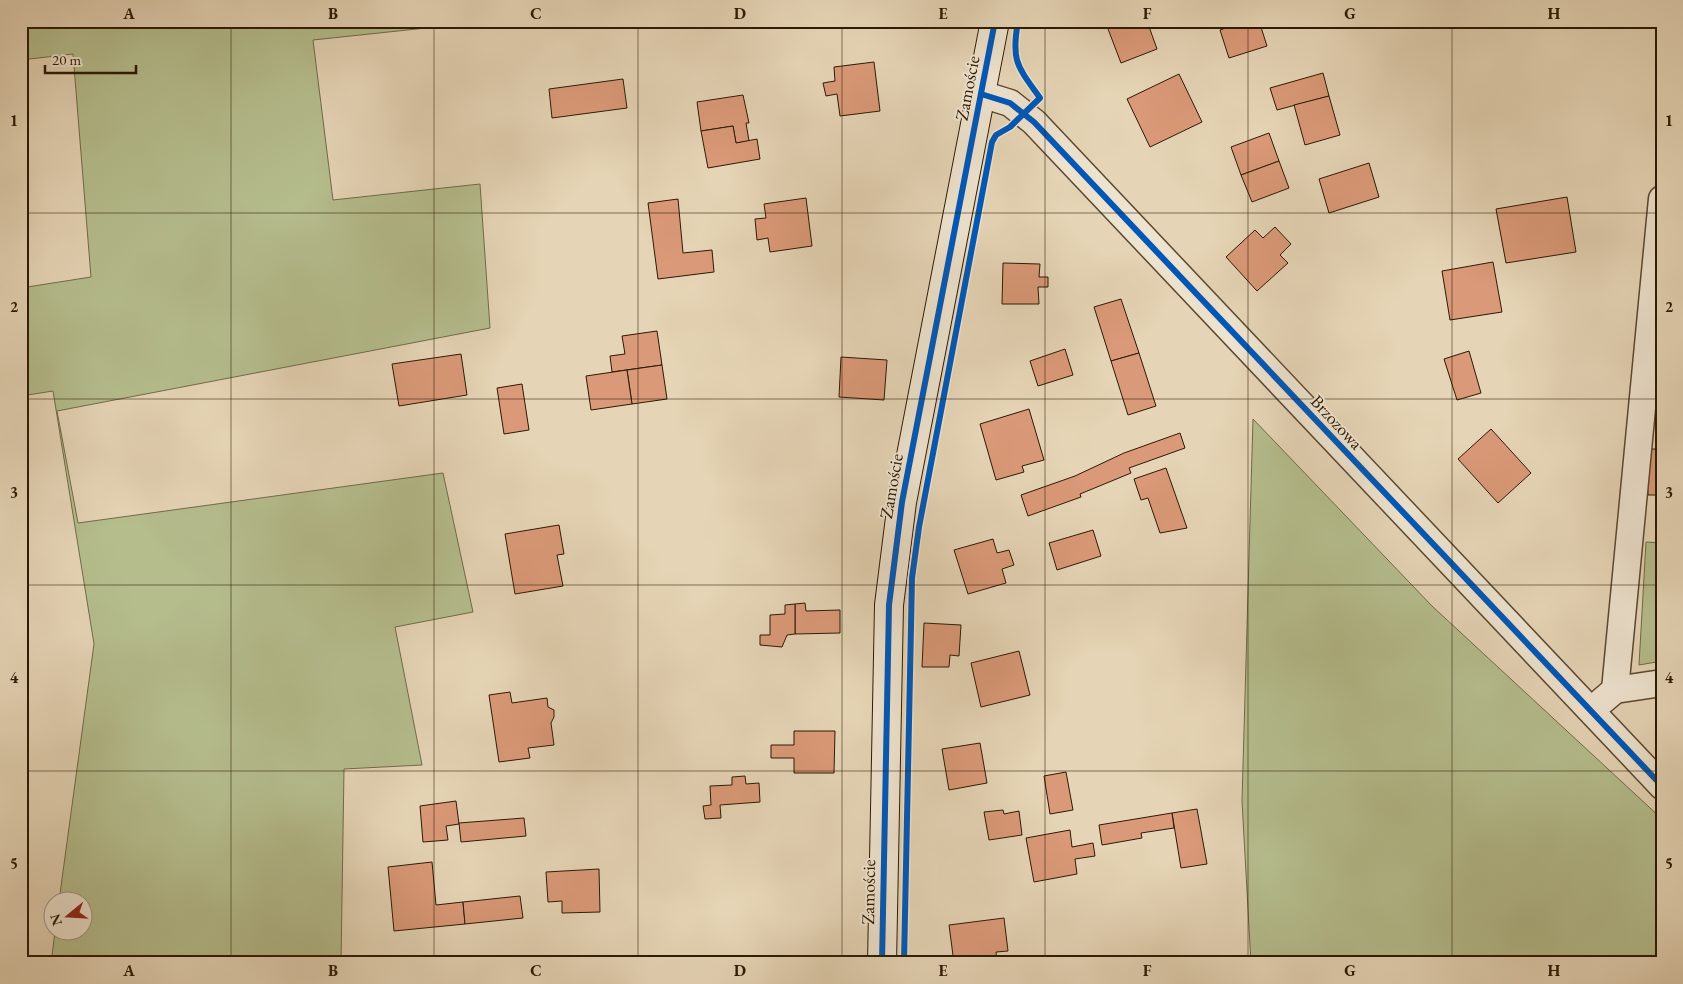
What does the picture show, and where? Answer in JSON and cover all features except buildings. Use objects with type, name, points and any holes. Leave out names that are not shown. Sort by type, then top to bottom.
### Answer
[{"type":"street","name":"Zamoście","points":[[882,963],[889,605],[902,502],[995,21]]},
{"type":"street","name":"Brzozowa","points":[[981,94],[1010,103],[1034,122],[1662,786]]},
{"type":"street","points":[[1615,690],[1662,199]]},
{"type":"street","points":[[1590,712],[1615,690],[1662,682]]},
{"type":"green space","points":[[21,21],[492,21],[313,40],[333,200],[480,184],[490,328],[57,411],[78,523],[443,473],[473,612],[395,627],[422,765],[344,769],[341,963],[51,963],[54,942],[92,942],[92,892],[60,892],[94,644],[53,391],[21,396],[21,288],[91,277],[73,54],[21,60]]},
{"type":"green space","points":[[1662,293],[1662,420],[1645,419]]},
{"type":"green space","points":[[1253,419],[1432,606],[1662,819],[1662,963],[1251,963],[1242,801]]},
{"type":"green space","points":[[1646,542],[1662,543],[1662,661],[1639,665]]},
{"type":"cycle path","points":[[882,963],[889,605],[902,502],[995,21]]},
{"type":"cycle path","points":[[904,963],[912,578],[919,527],[992,142],[996,135],[1010,127],[1040,98],[1021,70],[1018,62],[1015,45],[1018,21]]},
{"type":"cycle path","points":[[981,94],[1010,103],[1034,122],[1662,786]]}]
